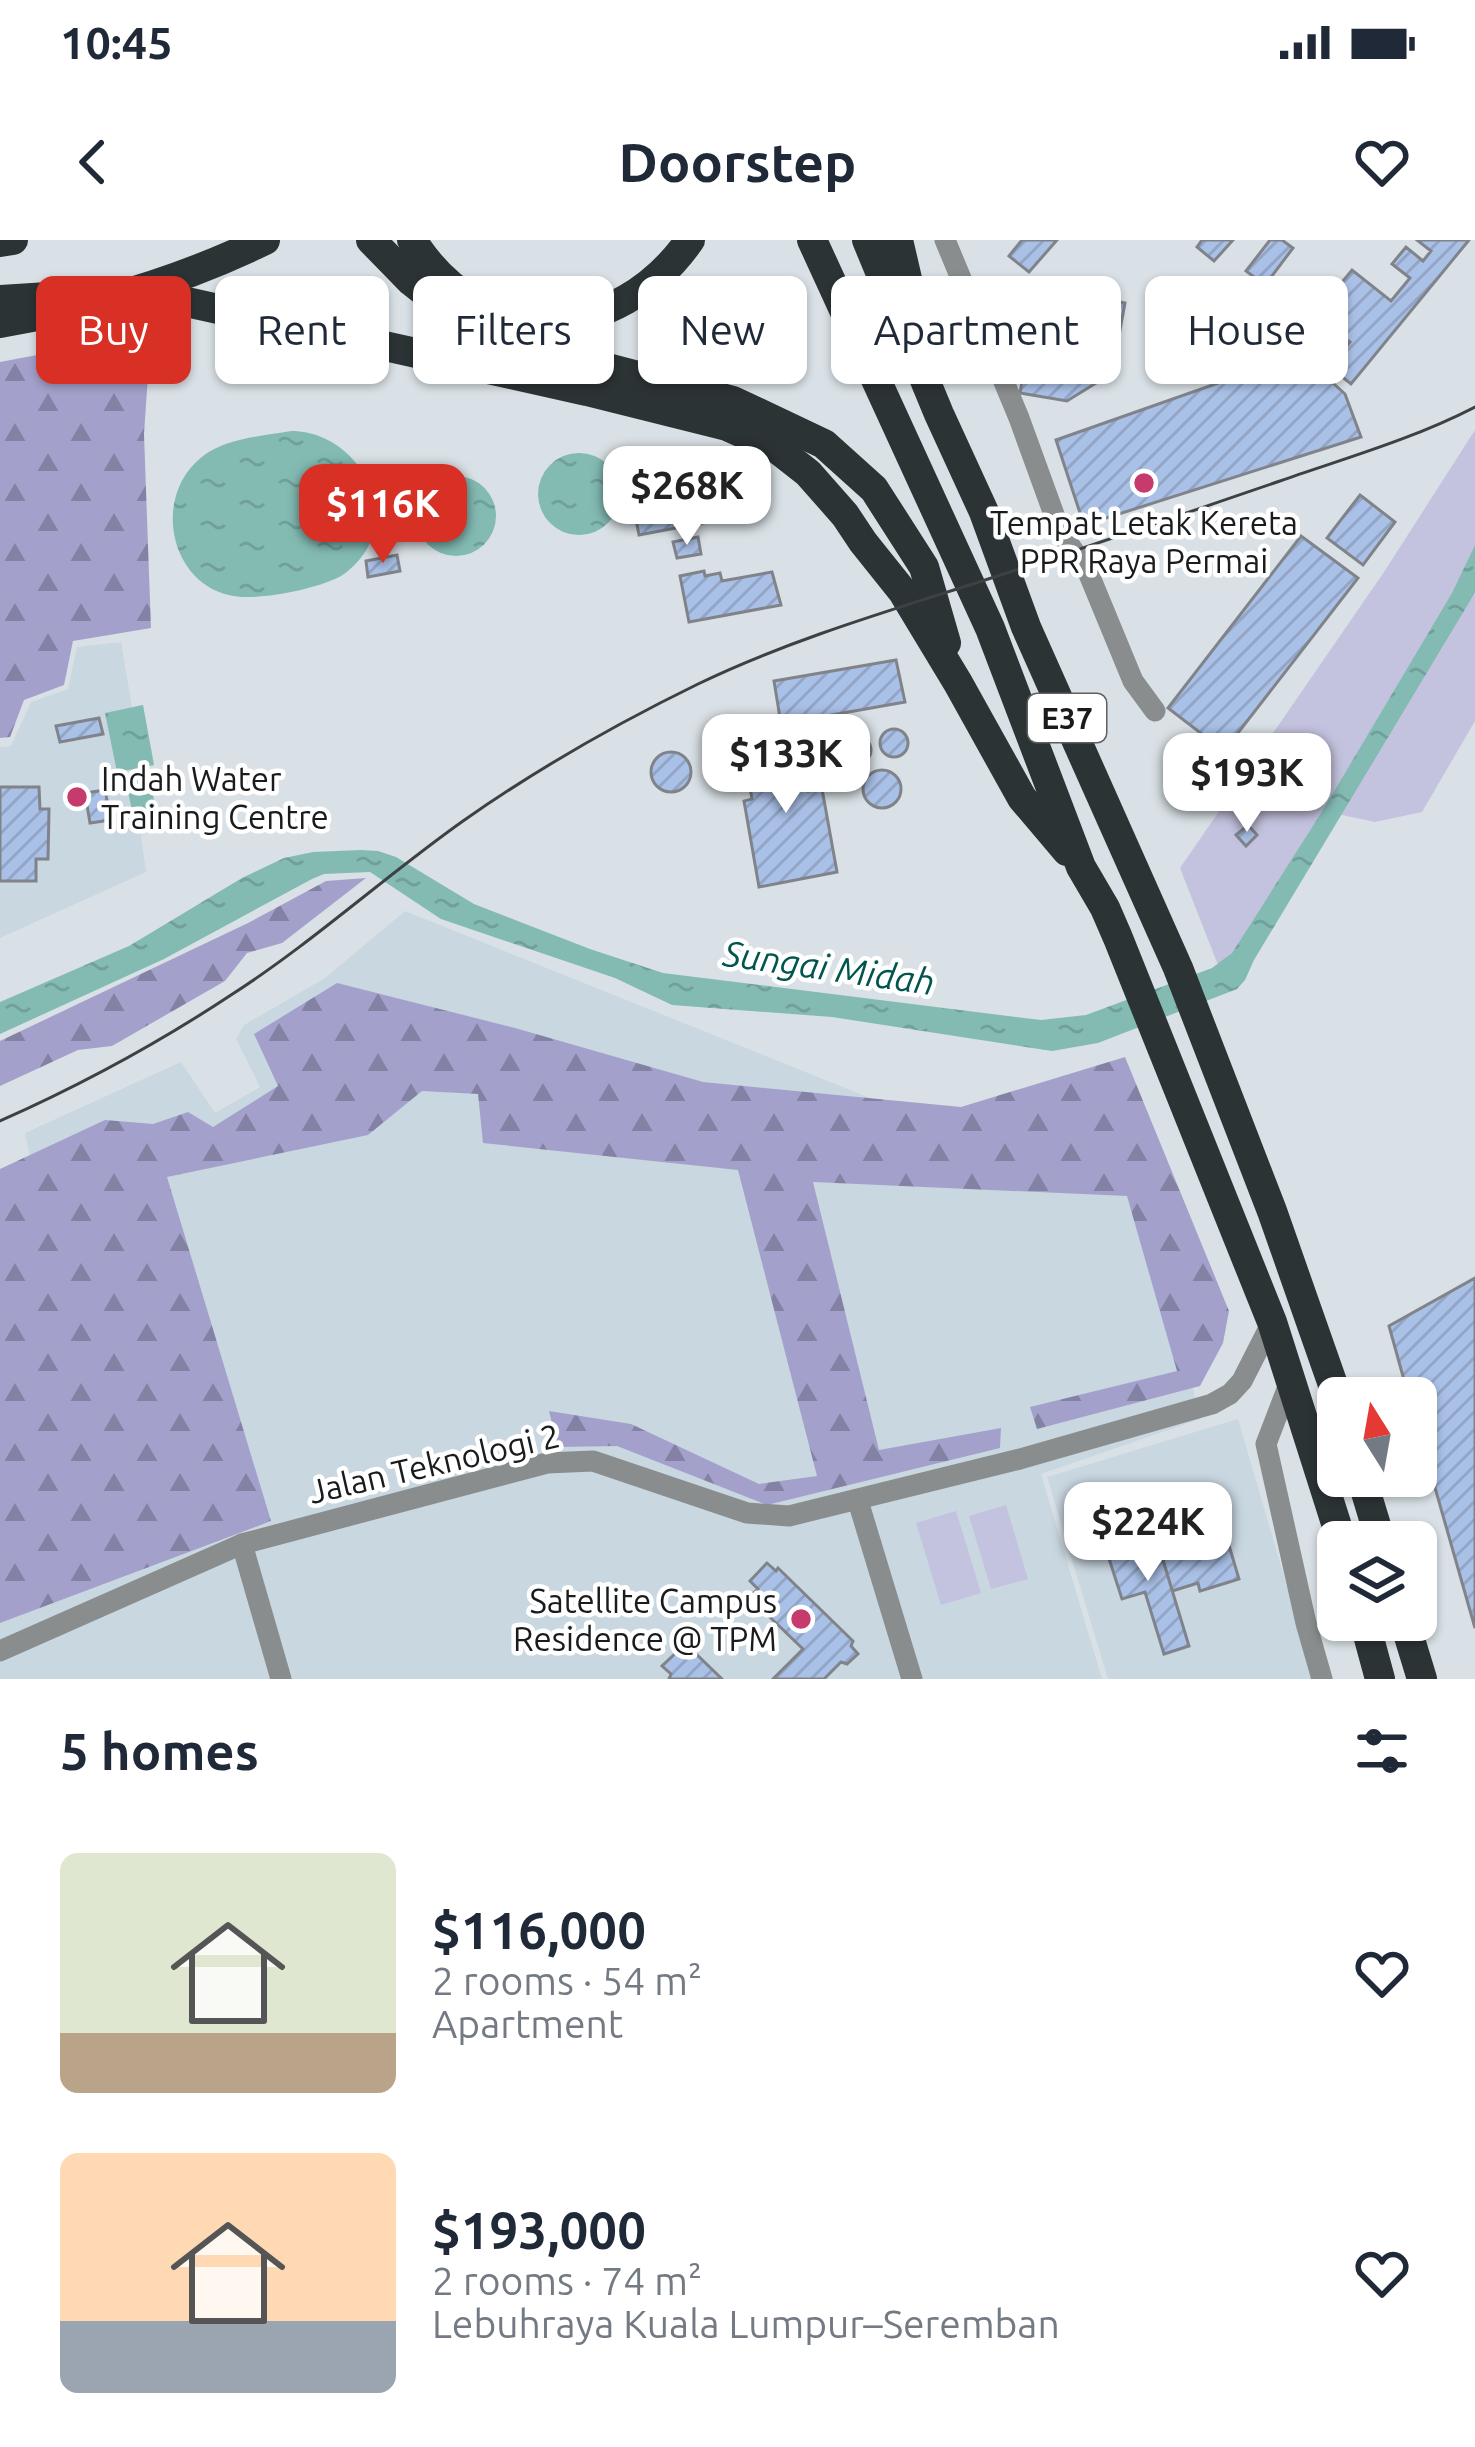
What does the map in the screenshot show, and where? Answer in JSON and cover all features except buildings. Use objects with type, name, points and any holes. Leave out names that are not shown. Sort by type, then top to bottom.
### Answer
[{"type":"highway","points":[[0,242],[13,240]]},
{"type":"highway","points":[[0,323],[148,288],[265,240]]},
{"type":"highway","points":[[371,240],[453,314],[520,345],[733,401],[824,444],[874,489],[924,567],[958,683]]},
{"type":"highway","points":[[412,240],[440,278],[480,307],[548,321],[598,312],[625,301],[662,274],[690,240]]},
{"type":"highway","name":"E37","points":[[812,240],[990,628],[1081,867],[1118,938],[1272,1322],[1335,1521]]},
{"type":"highway","name":"E37","points":[[879,245],[939,414],[984,512],[1025,627],[1213,1054],[1330,1377]]},
{"type":"highway","points":[[0,300],[95,294],[173,299],[587,391],[727,426],[776,448],[808,472],[903,592],[1022,798],[1081,867]]},
{"type":"highway","points":[[1370,1641],[1380,1679]]},
{"type":"highway","points":[[1410,1641],[1422,1679]]},
{"type":"street","points":[[944,240],[1019,418],[1060,531],[1088,572],[1132,681],[1155,710]]},
{"type":"street","name":"Jalan Teknologi 2","points":[[0,1651],[242,1544],[547,1462],[593,1461],[747,1513],[789,1516],[1021,1460],[1211,1404],[1230,1394],[1242,1381],[1272,1322]]},
{"type":"street","points":[[1291,1378],[1266,1444],[1322,1679]]},
{"type":"street","points":[[858,1501],[912,1679]]},
{"type":"street","points":[[242,1544],[281,1679]]},
{"type":"shaded area","points":[[1475,430],[1475,721],[1422,812],[1375,822],[1323,811],[1232,953],[1218,965],[1180,868],[1384,572]]},
{"type":"shaded area","name":"Indah Water Training Centre","points":[[121,642],[132,707],[143,705],[154,765],[140,768],[152,785],[155,809],[150,813],[152,829],[139,821],[146,872],[0,938],[0,747],[11,746],[31,702],[68,689],[77,647]]},
{"type":"shaded area","points":[[405,911],[972,1139],[1123,1152],[1200,1419],[1041,1474],[1102,1679],[0,1679],[0,1176],[31,1162],[25,1133],[181,1062],[215,1113],[260,1087],[236,1039],[244,1025],[325,978]]},
{"type":"shaded area","points":[[1238,1419],[1314,1679],[1108,1679],[1047,1477]]},
{"type":"shaded area","points":[[1006,1505],[1028,1579],[991,1589],[969,1516]]},
{"type":"shaded area","points":[[956,1511],[981,1593],[941,1605],[916,1523]]},
{"type":"green space","points":[[36,355],[36,384],[147,384],[144,434],[151,628],[73,641],[64,685],[24,700],[10,737],[0,738],[0,362]]},
{"type":"green space","points":[[366,878],[282,943],[247,953],[225,981],[112,1046],[78,1050],[0,1086],[0,1041],[326,881]]},
{"type":"green space","points":[[337,983],[703,1082],[961,1107],[1125,1057],[1229,1311],[1223,1343],[1200,1386],[1037,1429],[1030,1407],[1177,1371],[1127,1196],[813,1182],[879,1450],[1001,1428],[1000,1448],[767,1505],[617,1446],[558,1447],[549,1411],[631,1424],[759,1484],[817,1476],[738,1170],[483,1143],[478,1094],[422,1091],[368,1135],[167,1177],[271,1521],[0,1623],[0,1169],[105,1120],[153,1124],[188,1112],[213,1127],[278,1086],[254,1034]]},
{"type":"water","points":[[291,431],[317,435],[357,464],[375,509],[373,532],[363,555],[344,574],[324,583],[256,597],[221,593],[201,581],[176,543],[176,496],[186,474],[213,450]]},
{"type":"water","points":[[579,453],[608,465],[620,494],[608,523],[579,535],[550,523],[538,494],[550,465]]},
{"type":"water","points":[[456,476],[485,487],[496,516],[485,545],[456,556],[427,545],[416,516],[427,487]]},
{"type":"water","points":[[1475,545],[1475,592],[1245,980],[1237,989],[1098,1043],[1052,1051],[832,1017],[672,1005],[615,978],[441,919],[370,872],[312,879],[164,959],[0,1034],[0,1002],[129,946],[242,878],[284,858],[361,850],[396,857],[474,904],[663,973],[1041,1020],[1086,1015],[1212,968],[1232,953],[1323,810],[1452,593]]},
{"type":"water","points":[[143,705],[154,765],[140,768],[152,785],[152,829],[133,814],[127,788],[139,768],[117,772],[105,713]]},
{"type":"tram line","points":[[0,1121],[118,1063],[203,1013],[290,954],[491,802],[578,748],[698,684],[801,641],[1379,447],[1475,407]]},
{"type":"place","name":"Tempat Letak Kereta PPR Raya Permai","points":[[1144,483]]},
{"type":"place","name":"Indah Water Training Centre","points":[[77,797]]},
{"type":"place","name":"Satellite Campus Residence @ TPM","points":[[801,1619]]},
{"type":"water label","name":"Sungai Midah","points":[[829,967]]}]
